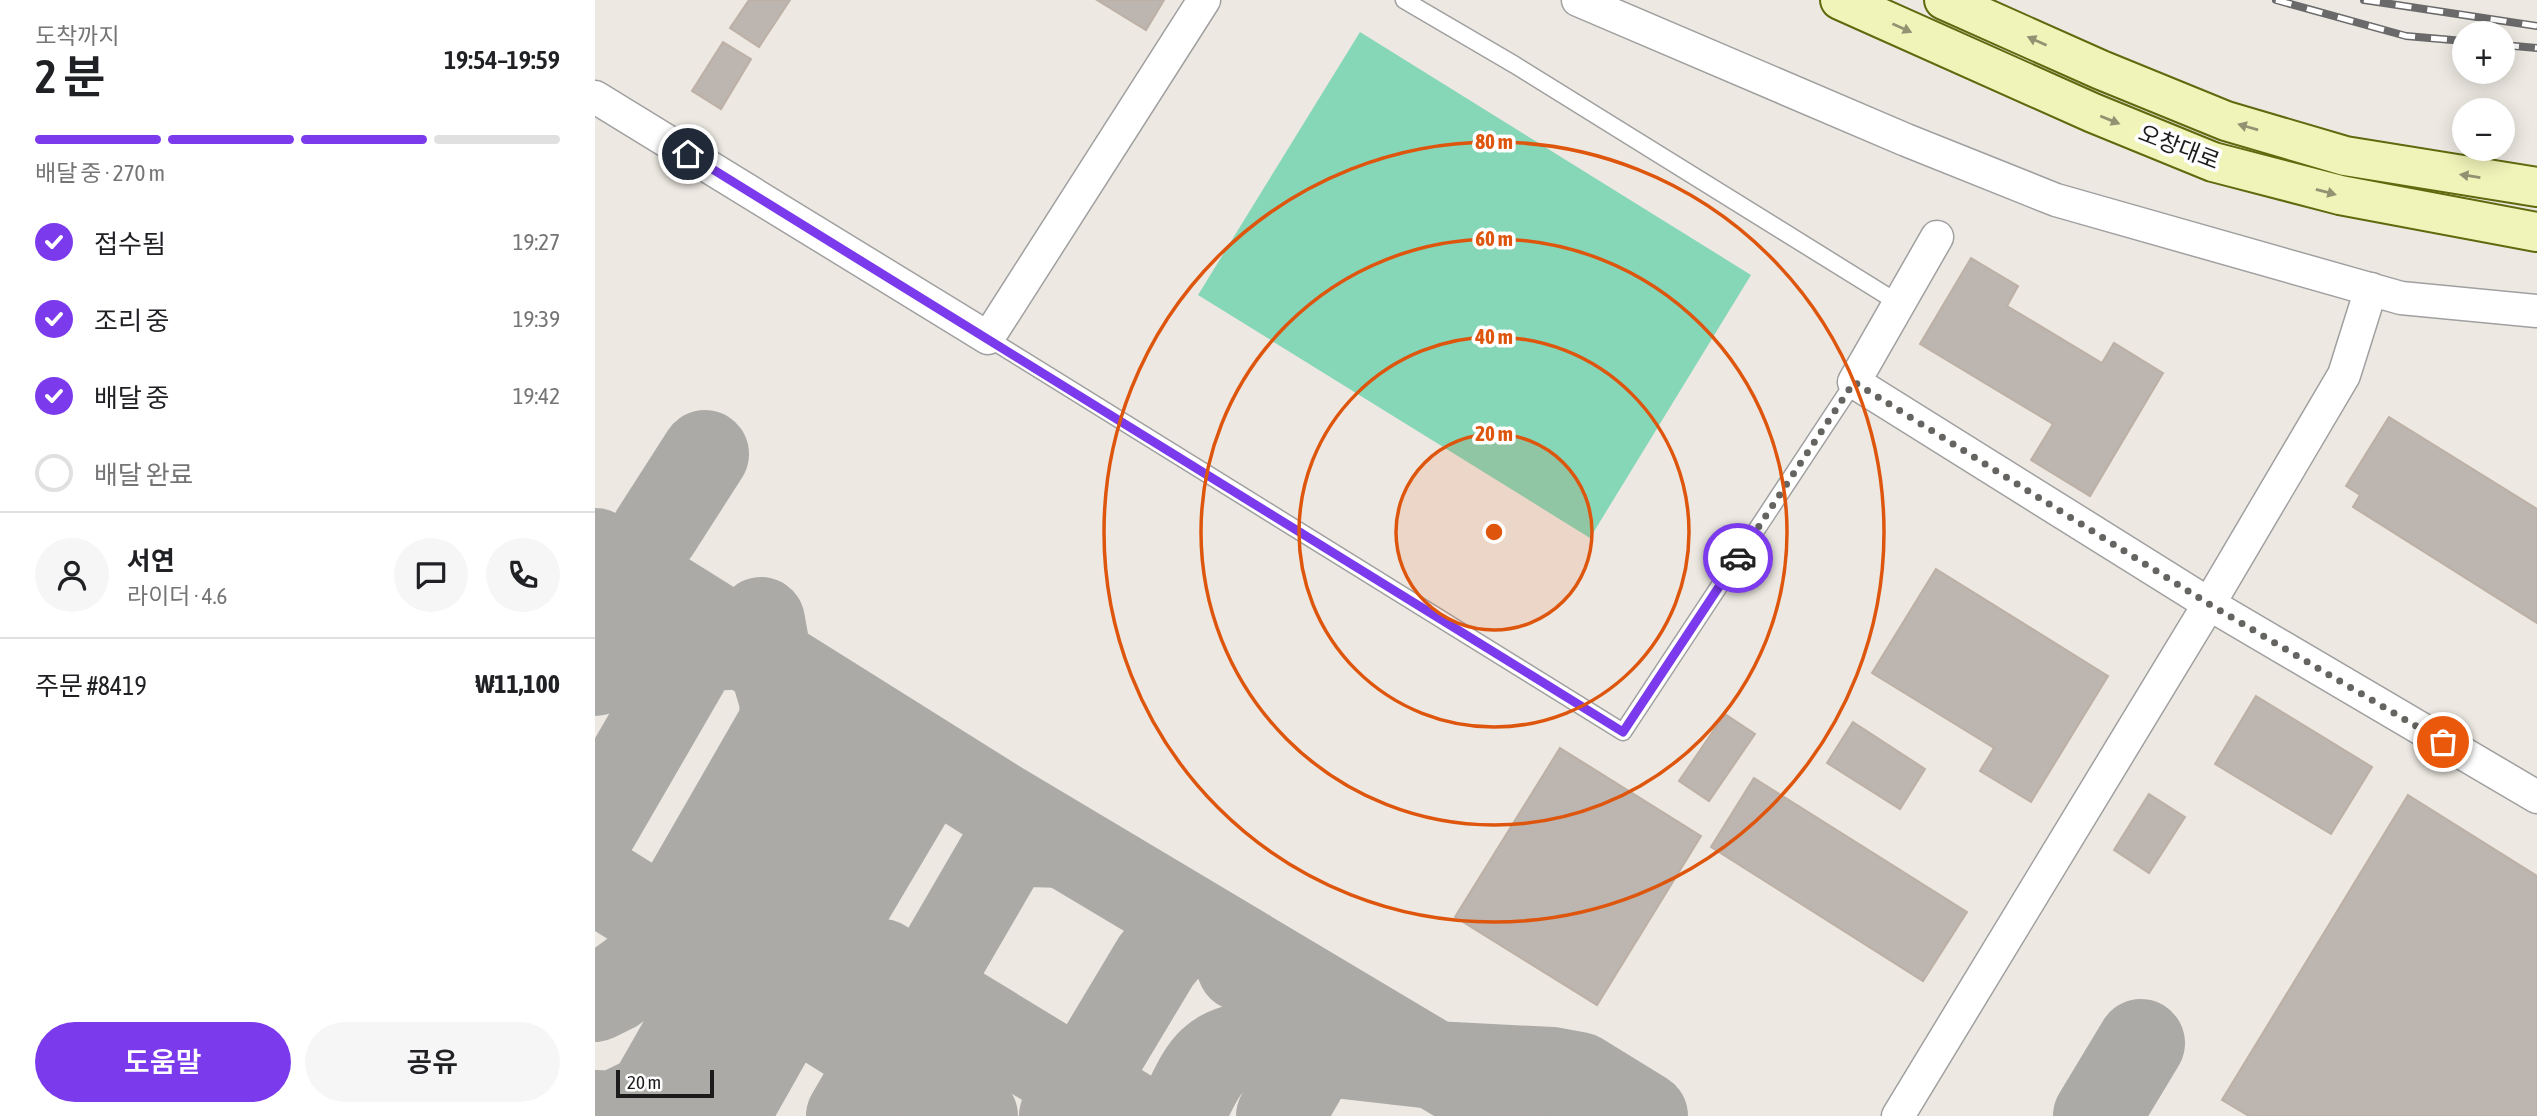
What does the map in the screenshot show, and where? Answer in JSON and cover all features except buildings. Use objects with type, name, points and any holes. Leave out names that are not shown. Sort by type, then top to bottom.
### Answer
[{"type":"main road","name":"오창대로","points":[[1840,0],[2093,113],[2213,162],[2340,195],[2537,232]]},
{"type":"main road","name":"오창대로","points":[[1944,0],[2101,70],[2226,121],[2346,156],[2537,187]]},
{"type":"street","points":[[595,97],[988,338],[1204,0]]},
{"type":"street","points":[[1578,0],[1906,140],[2056,200],[2400,298],[2537,311]]},
{"type":"street","points":[[1937,237],[1854,382],[2209,604],[2537,797]]},
{"type":"street","points":[[1898,1116],[2209,604],[2344,375],[2371,289]]},
{"type":"lane","points":[[1404,0],[1515,65],[1901,304]]},
{"type":"lane","points":[[988,338],[1623,732],[1854,382]]},
{"type":"green space","points":[[1360,32],[1751,275],[1590,538],[1198,295]]},
{"type":"taxiway","points":[[655,532],[705,454]]},
{"type":"taxiway","points":[[595,552],[997,804],[1520,1116]]},
{"type":"taxiway","points":[[595,998],[642,968],[784,721],[783,699],[775,672],[768,660],[761,621]]},
{"type":"taxiway","points":[[595,672],[619,631]]},
{"type":"taxiway","points":[[595,826],[694,655],[710,647],[744,645]]},
{"type":"taxiway","points":[[595,1114],[614,1115],[651,1097],[848,752],[891,738],[905,768],[907,802],[808,969],[792,978],[758,982],[748,946],[746,930]]},
{"type":"taxiway","points":[[850,1116],[1005,849],[1030,843],[1063,844]]},
{"type":"taxiway","points":[[595,879],[974,1116]]},
{"type":"taxiway","points":[[1063,1116],[1156,961],[1174,939],[1195,932],[1222,939],[1235,953],[1241,967]]},
{"type":"taxiway","points":[[725,1116],[808,969],[791,958]]},
{"type":"taxiway","points":[[882,963],[1133,1116]]},
{"type":"taxiway","points":[[1280,1116],[1323,1042],[1339,1032],[1364,1032]]},
{"type":"taxiway","points":[[2097,1116],[2141,1043]]},
{"type":"taxiway","points":[[1180,1116],[1200,1077],[1215,1059],[1226,1052],[1256,1045],[1433,1065],[1552,1071],[1579,1076],[1644,1116]]},
{"type":"railway","points":[[2276,0],[2406,36],[2452,40]]},
{"type":"railway","points":[[2364,0],[2537,26]]},
{"type":"railway","points":[[2515,46],[2537,48]]},
{"type":"way so far","points":[[1738,558],[1854,382],[2209,604],[2443,742]]},
{"type":"route","points":[[688,154],[1623,732],[1738,558]]}]
